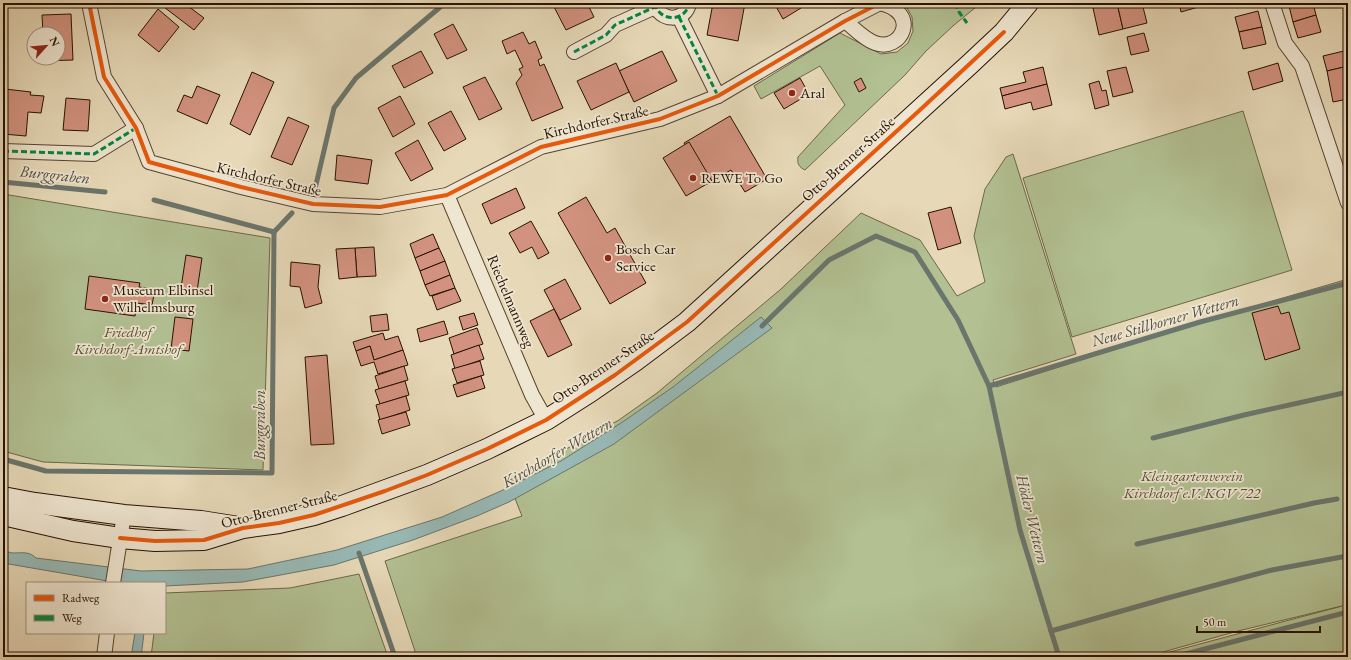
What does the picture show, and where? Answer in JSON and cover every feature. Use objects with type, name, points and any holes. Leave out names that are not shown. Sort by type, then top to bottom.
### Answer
[{"type":"main road","name":"Otto-Brenner-Straße","points":[[3,515],[73,531],[120,538],[155,541],[204,540],[243,528],[279,523],[314,515],[385,491],[473,455],[546,420],[635,362],[687,322],[1004,32],[1028,3]]},
{"type":"main road","name":"Otto-Brenner-Straße","points":[[3,497],[35,503],[124,515],[201,521],[243,528]]},
{"type":"street","points":[[3,151],[94,154],[136,128],[104,77],[89,3]]},
{"type":"street","points":[[574,52],[606,35],[616,25],[655,5],[659,13],[665,17],[672,18],[679,17],[688,7],[689,3]]},
{"type":"street","name":"Kirchdorfer Straße","points":[[136,128],[149,162],[240,187],[313,204],[380,208],[447,195],[541,147],[660,119],[718,96],[845,21],[879,3],[889,5],[898,12],[903,18],[904,25],[902,33],[895,41],[883,45],[870,41],[845,21]]},
{"type":"street","points":[[1272,3],[1285,43],[1302,66],[1348,203]]},
{"type":"street","points":[[679,17],[718,96]]},
{"type":"street","name":"Riechelmannweg","points":[[447,195],[532,395],[546,420]]},
{"type":"street","points":[[114,582],[124,515]]},
{"type":"street","points":[[104,657],[107,634]]},
{"type":"green space","points":[[901,3],[981,3],[926,51],[905,75],[805,170],[803,169],[798,163],[798,157],[845,105],[820,66],[761,99],[754,86],[840,33],[881,54],[897,52],[908,43],[913,31],[912,17],[907,8]]},
{"type":"green space","points":[[1243,111],[1292,270],[1072,337],[1023,178]]},
{"type":"green space","name":"Kleingartenverein Kirchdorf e.V. KGV 722","points":[[1013,154],[1076,354],[993,380],[996,387],[1201,322],[1348,279],[1348,657],[1151,657],[1342,606],[1238,631],[1145,657],[417,657],[385,561],[522,516],[508,481],[619,420],[657,393],[781,289],[861,213],[920,240],[957,296],[985,282],[974,236],[985,189],[1006,157]]},
{"type":"green space","name":"Friedhof Kirchdorf-Amtshof","points":[[3,194],[270,238],[263,470],[43,462],[3,451]]},
{"type":"green space","points":[[359,574],[388,657],[151,657],[154,634],[166,634],[166,593],[290,588]]},
{"type":"water","points":[[761,317],[772,328],[614,444],[509,502],[477,516],[413,540],[334,565],[243,582],[166,586],[166,582],[113,582],[3,563],[3,550],[12,553],[28,553],[36,558],[141,571],[248,569],[337,550],[442,517],[503,490],[561,461],[624,421],[673,387]]},
{"type":"water","points":[[135,634],[144,634],[141,657],[131,657]]},
{"type":"building","points":[[160,3],[184,3],[204,18],[194,30]]},
{"type":"building","points":[[552,3],[587,3],[594,17],[566,30]]},
{"type":"building","points":[[713,3],[745,3],[738,41],[707,35]]},
{"type":"building","points":[[774,3],[799,3],[801,8],[783,19]]},
{"type":"building","points":[[1104,3],[1117,3],[1123,29],[1099,35],[1093,8],[1104,5]]},
{"type":"building","points":[[1117,3],[1142,3],[1147,23],[1123,29]]},
{"type":"building","points":[[1179,3],[1202,3],[1202,6],[1181,12]]},
{"type":"building","points":[[1301,3],[1313,3],[1316,15],[1293,22],[1289,6]]},
{"type":"building","points":[[158,9],[179,27],[159,52],[138,35]]},
{"type":"building","points":[[1258,11],[1262,27],[1239,32],[1235,17]]},
{"type":"building","points":[[71,14],[73,60],[66,60],[66,26],[43,26],[42,15]]},
{"type":"building","points":[[1316,15],[1321,32],[1298,38],[1293,22]]},
{"type":"building","points":[[453,24],[467,50],[447,59],[434,34]]},
{"type":"building","points":[[1262,27],[1266,44],[1243,49],[1239,32]]},
{"type":"building","points":[[523,32],[529,44],[535,41],[542,58],[538,60],[540,66],[544,64],[563,108],[532,121],[516,83],[522,75],[519,69],[523,67],[515,50],[507,54],[502,41]]},
{"type":"building","points":[[1144,33],[1149,51],[1131,55],[1127,37]]},
{"type":"building","points":[[1348,50],[1348,66],[1327,71],[1323,56]]},
{"type":"building","points":[[421,51],[433,73],[404,88],[392,66]]},
{"type":"building","points":[[662,51],[677,81],[634,102],[619,71]]},
{"type":"building","points":[[616,63],[629,92],[591,110],[577,81]]},
{"type":"building","points":[[1278,63],[1283,81],[1253,90],[1248,72]]},
{"type":"building","points":[[1348,66],[1348,99],[1333,102],[1327,71]]},
{"type":"building","points":[[1043,67],[1047,84],[1002,96],[1000,88],[1026,82],[1023,72]]},
{"type":"building","points":[[1126,67],[1133,92],[1113,97],[1107,71]]},
{"type":"building","points":[[252,72],[274,82],[250,135],[230,124]]},
{"type":"building","points":[[485,77],[502,109],[479,120],[463,87]]},
{"type":"building","name":"Aral","points":[[800,78],[809,94],[784,109],[774,93]]},
{"type":"building","points":[[861,78],[866,88],[859,92],[854,82]]},
{"type":"building","points":[[1099,81],[1102,91],[1106,90],[1109,105],[1095,109],[1089,84]]},
{"type":"building","points":[[1047,84],[1052,105],[1033,110],[1031,102],[1005,109],[1002,96]]},
{"type":"building","points":[[197,86],[220,95],[207,124],[177,111],[184,95],[192,98]]},
{"type":"building","points":[[5,89],[31,92],[30,95],[44,96],[41,113],[28,112],[26,136],[3,134],[3,105]]},
{"type":"building","points":[[400,96],[415,124],[393,137],[378,108]]},
{"type":"building","points":[[66,98],[90,100],[88,131],[63,130]]},
{"type":"building","points":[[451,111],[466,139],[444,151],[428,123]]},
{"type":"building","points":[[730,116],[767,179],[745,192],[731,170],[707,184],[684,143]]},
{"type":"building","points":[[288,117],[309,126],[292,165],[271,157]]},
{"type":"building","points":[[418,140],[433,169],[411,181],[395,153]]},
{"type":"building","points":[[689,142],[712,181],[686,196],[663,158]]},
{"type":"building","points":[[337,155],[372,160],[368,184],[335,180]]},
{"type":"building","points":[[516,188],[525,208],[491,224],[482,204]]},
{"type":"building","name":"Bosch Car Service","points":[[586,197],[607,233],[615,228],[646,283],[610,304],[558,213]]},
{"type":"building","points":[[951,207],[961,243],[938,250],[928,213]]},
{"type":"building","points":[[531,221],[549,253],[538,259],[532,247],[520,253],[509,233]]},
{"type":"building","points":[[433,234],[439,248],[415,258],[410,244]]},
{"type":"building","points":[[374,247],[376,276],[357,277],[355,248]]},
{"type":"building","points":[[355,248],[357,277],[339,279],[336,249]]},
{"type":"building","points":[[439,248],[445,261],[420,271],[415,258]]},
{"type":"building","points":[[186,255],[202,258],[197,291],[181,288]]},
{"type":"building","points":[[445,261],[450,275],[425,285],[420,271]]},
{"type":"building","points":[[291,262],[320,265],[318,287],[322,303],[305,308],[300,287],[290,286]]},
{"type":"building","points":[[450,275],[455,288],[430,296],[425,285]]},
{"type":"building","points":[[89,276],[140,283],[139,287],[155,289],[152,305],[137,303],[135,316],[85,309]]},
{"type":"building","points":[[565,279],[581,309],[560,320],[544,290]]},
{"type":"building","points":[[455,288],[461,301],[437,310],[432,296]]},
{"type":"building","points":[[1278,306],[1281,314],[1289,312],[1300,349],[1265,360],[1252,313]]},
{"type":"building","points":[[554,309],[572,345],[548,357],[530,321]]},
{"type":"building","points":[[474,313],[478,325],[463,330],[459,317]]},
{"type":"building","points":[[387,314],[389,330],[372,332],[370,316]]},
{"type":"building","points":[[175,317],[193,319],[189,351],[171,349]]},
{"type":"building","points":[[444,321],[448,334],[420,342],[417,329]]},
{"type":"building","points":[[477,328],[483,344],[454,354],[449,338]]},
{"type":"building","points":[[383,333],[385,340],[398,336],[403,350],[374,360],[370,346],[356,351],[353,342]]},
{"type":"building","points":[[479,345],[484,359],[455,369],[451,355]]},
{"type":"building","points":[[370,346],[374,360],[403,350],[408,365],[378,374],[374,362],[361,366],[356,351]]},
{"type":"building","points":[[327,355],[334,444],[311,445],[305,357]]},
{"type":"building","points":[[480,361],[484,375],[457,383],[452,369]]},
{"type":"building","points":[[404,366],[408,380],[379,389],[375,376]]},
{"type":"building","points":[[481,376],[485,388],[457,397],[453,385]]},
{"type":"building","points":[[405,381],[409,395],[380,404],[375,390]]},
{"type":"building","points":[[406,396],[410,410],[380,420],[376,405]]},
{"type":"building","points":[[406,412],[410,425],[382,434],[378,420]]},
{"type":"waterway","points":[[315,189],[334,108],[356,78],[445,3]]},
{"type":"waterway","name":"Burggraben","points":[[3,182],[105,192]]},
{"type":"waterway","name":"Burggraben","points":[[154,200],[274,232]]},
{"type":"waterway","points":[[274,232],[292,213]]},
{"type":"waterway","name":"Burggraben","points":[[3,459],[46,471],[272,473],[274,232]]},
{"type":"waterway","name":"Kirchdorfer Wettern","points":[[762,326],[829,260],[876,236],[915,252],[958,320],[989,386],[1020,530],[1059,657]]},
{"type":"waterway","name":"Neue Stillhorner Wettern","points":[[989,386],[1200,322],[1348,283]]},
{"type":"waterway","points":[[1153,438],[1244,415],[1348,392]]},
{"type":"waterway","points":[[1137,544],[1337,499]]},
{"type":"waterway","points":[[359,553],[395,657]]},
{"type":"waterway","points":[[1051,631],[1272,570],[1347,556]]},
{"type":"waterway","points":[[1174,657],[1348,612]]},
{"type":"marked path","points":[[655,3],[661,14],[672,18],[683,14],[687,10],[689,3]]},
{"type":"marked path","points":[[955,3],[959,12],[967,23]]},
{"type":"marked path","points":[[574,52],[606,35],[615,25],[655,7]]},
{"type":"marked path","points":[[679,17],[718,96]]},
{"type":"marked path","points":[[3,151],[94,154],[136,128],[137,130]]},
{"type":"cycle path","points":[[89,3],[104,77],[136,128],[149,162],[241,187],[313,204],[380,207],[447,195],[541,147],[660,119],[718,96],[845,21],[880,3]]},
{"type":"cycle path","points":[[120,538],[155,541],[204,540],[243,528],[279,523],[314,515],[427,475],[487,449],[546,420],[615,375],[687,322],[1004,32]]},
{"type":"place","name":"Aral","points":[[792,93]]},
{"type":"place","name":"REWE To Go","points":[[693,178]]},
{"type":"place","name":"Bosch Car Service","points":[[608,258]]},
{"type":"place","name":"Museum Elbinsel Wilhelmsburg","points":[[105,299]]},
{"type":"water label","name":"Höder Wettern","points":[[1033,519]]}]
